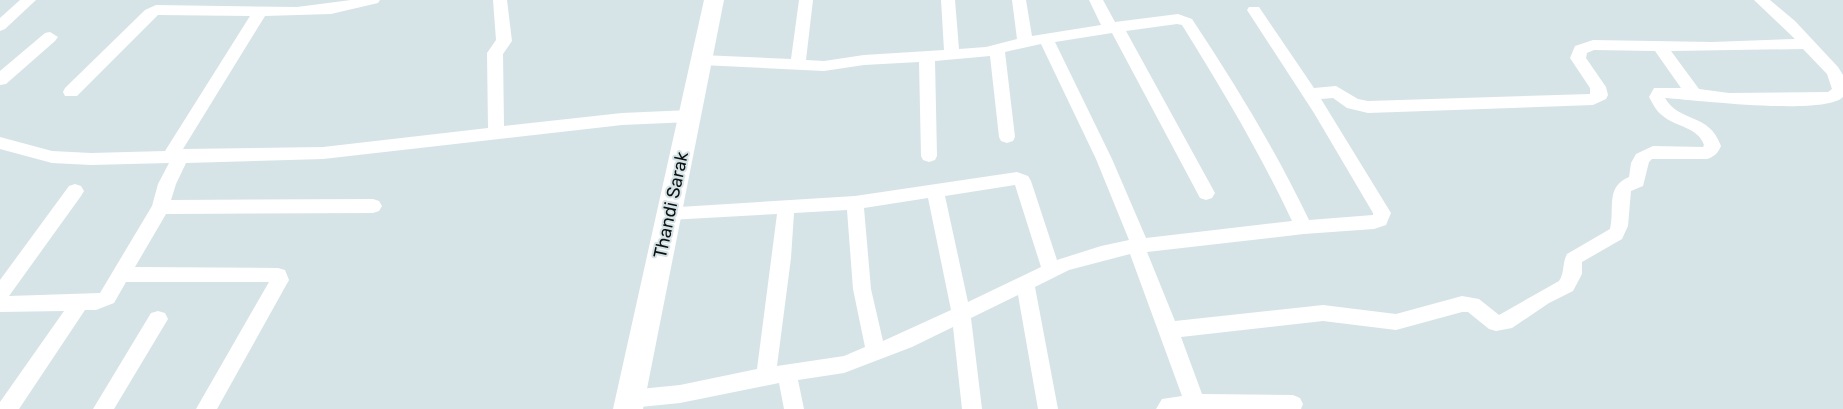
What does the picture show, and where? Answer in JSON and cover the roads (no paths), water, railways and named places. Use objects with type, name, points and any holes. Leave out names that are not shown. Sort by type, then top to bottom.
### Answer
[{"type":"main road","name":"Thandi Sarak","points":[[629,404],[714,0]]},
{"type":"street","points":[[0,26],[29,0]]},
{"type":"street","points":[[71,92],[150,13],[156,10],[168,8],[260,12],[309,5],[373,0]]},
{"type":"street","points":[[496,133],[495,53],[504,41],[503,13],[500,0]]},
{"type":"street","points":[[798,66],[806,0]]},
{"type":"street","points":[[948,0],[952,54]]},
{"type":"street","points":[[1020,0],[1025,42]]},
{"type":"street","points":[[1096,0],[1206,193]]},
{"type":"street","points":[[1169,330],[1323,313],[1345,314],[1396,322],[1462,304],[1472,304],[1496,323],[1505,322],[1542,298],[1566,286],[1573,274],[1573,259],[1581,252],[1615,237],[1618,231],[1622,191],[1625,186],[1636,181],[1641,159],[1646,153],[1655,151],[1707,153],[1713,146],[1712,138],[1706,132],[1672,116],[1659,103],[1657,96],[1660,92],[1729,99],[1809,100],[1833,97],[1840,90],[1840,83],[1830,68],[1790,24],[1761,0]]},
{"type":"street","points":[[629,404],[766,376],[844,364],[876,353],[1051,270],[1101,253],[1138,245],[1380,220],[1382,216],[1370,190],[1310,94],[1254,10]]},
{"type":"street","points":[[0,304],[96,302],[107,298],[123,274],[161,207],[166,184],[176,156],[260,12]]},
{"type":"street","points":[[702,60],[824,66],[864,60],[997,50],[1046,38],[1178,19],[1187,22],[1238,102],[1273,164],[1304,227]]},
{"type":"street","points":[[0,80],[50,38]]},
{"type":"street","points":[[1046,38],[1104,159],[1138,245],[1193,403]]},
{"type":"street","points":[[1310,94],[1336,92],[1353,104],[1368,106],[1593,99],[1600,95],[1598,88],[1578,58],[1580,50],[1593,45],[1778,46],[1807,44]]},
{"type":"street","points":[[1659,46],[1694,94]]},
{"type":"street","points":[[997,50],[1007,137]]},
{"type":"street","points":[[927,56],[929,156]]},
{"type":"street","points":[[0,144],[52,157],[90,159],[323,153],[622,119],[690,116]]},
{"type":"street","points":[[669,213],[856,203],[1006,178],[1017,178],[1022,181],[1051,270]]},
{"type":"street","points":[[0,294],[75,191]]},
{"type":"street","points":[[935,191],[961,313],[972,409]]},
{"type":"street","points":[[856,203],[862,289],[876,353]]},
{"type":"street","points":[[161,207],[372,206]]},
{"type":"street","points":[[766,376],[782,258],[786,208]]},
{"type":"street","points":[[123,274],[278,275],[280,280],[206,409]]},
{"type":"street","points":[[1024,283],[1048,409]]},
{"type":"street","points":[[6,409],[80,302]]},
{"type":"street","points":[[103,409],[158,319]]},
{"type":"street","points":[[788,373],[794,409]]},
{"type":"street","points":[[1166,409],[1169,405],[1190,405],[1193,403],[1247,406],[1293,404]]}]
